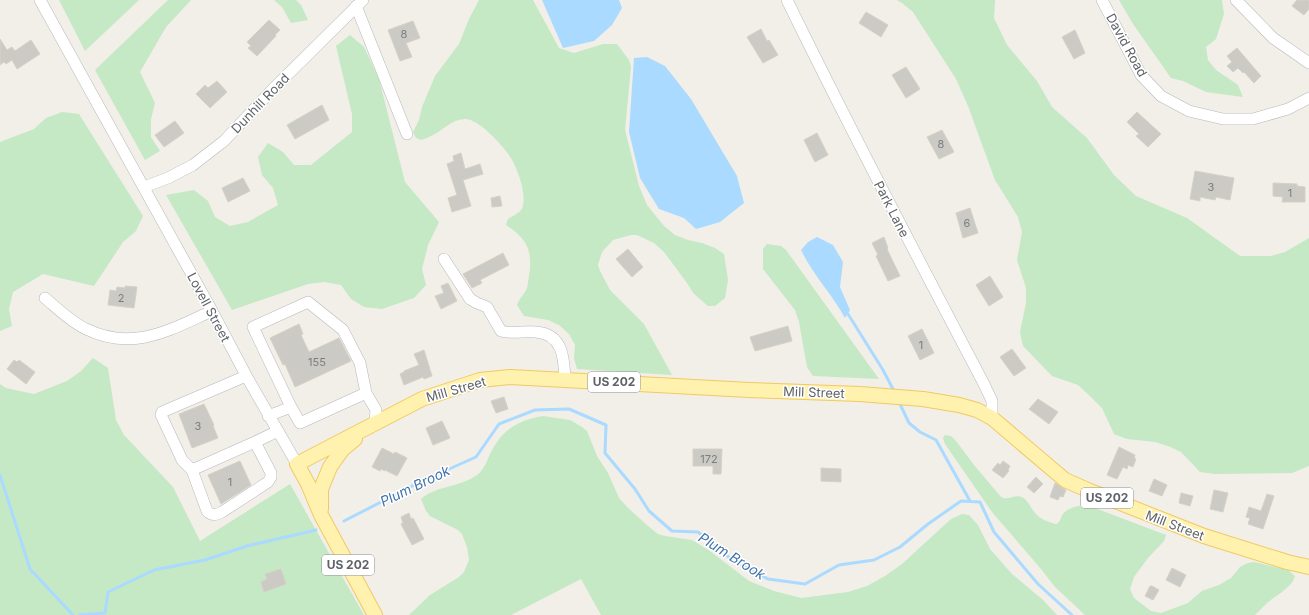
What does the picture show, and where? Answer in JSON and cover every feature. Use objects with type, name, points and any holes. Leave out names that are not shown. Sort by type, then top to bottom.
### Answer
[{"type":"main road","name":"Mill Street","points":[[297,464],[375,422],[422,399],[480,380],[510,377],[565,379],[749,390],[860,394],[923,399],[959,405],[977,410],[992,418],[1065,480],[1090,491],[1204,536],[1287,562],[1309,567]]},
{"type":"main road","name":"US 202","points":[[321,515],[321,490],[330,467],[342,450],[375,422]]},
{"type":"main road","name":"Lovell Street","points":[[297,464],[308,484],[321,515],[375,615]]},
{"type":"street","name":"Lovell Street","points":[[40,0],[212,311],[268,416],[297,464]]},
{"type":"street","name":"Park Lane","points":[[787,0],[830,90],[984,384],[992,401],[992,418]]},
{"type":"street","name":"David Road","points":[[1102,0],[1141,75],[1161,96],[1189,111],[1223,119],[1253,119],[1288,109],[1309,98]]},
{"type":"street","points":[[1236,0],[1273,38],[1309,63]]},
{"type":"street","name":"Dunhill Road","points":[[144,187],[168,178],[194,165],[224,141],[273,89],[359,3]]},
{"type":"street","points":[[359,3],[407,134]]},
{"type":"street","points":[[444,259],[470,299],[487,307],[501,331],[537,332],[550,336],[556,341],[564,356],[565,379]]},
{"type":"street","points":[[45,298],[68,318],[86,329],[103,336],[119,339],[136,339],[152,336],[212,311]]},
{"type":"street","points":[[366,393],[300,423],[253,327],[308,302],[343,330],[360,363],[366,393],[376,410],[375,422]]},
{"type":"street","points":[[246,376],[162,412],[161,415],[182,460],[192,470],[207,511],[210,514],[216,515],[222,512],[268,482],[271,477],[271,473],[255,442]]},
{"type":"street","points":[[268,416],[291,407]]},
{"type":"street","points":[[192,470],[278,432]]},
{"type":"green space","points":[[59,0],[139,0],[85,51]]},
{"type":"green space","points":[[168,0],[191,0],[166,27],[140,72],[155,103],[151,119],[151,137],[160,151],[145,160],[95,70]]},
{"type":"green space","points":[[274,0],[296,0],[301,5],[308,20],[291,23],[282,7]]},
{"type":"green space","points":[[479,0],[533,0],[559,48],[574,53],[603,44],[617,44],[629,60],[631,67],[625,130],[639,186],[647,205],[664,226],[675,235],[715,248],[724,254],[728,280],[725,298],[715,306],[708,306],[694,294],[664,252],[654,243],[637,235],[631,235],[613,240],[602,252],[598,265],[610,290],[644,324],[672,375],[577,369],[574,358],[575,345],[569,334],[559,325],[548,320],[524,316],[517,305],[527,288],[530,259],[524,240],[506,225],[508,219],[521,210],[524,198],[521,182],[509,155],[483,127],[471,120],[465,119],[455,121],[426,139],[421,140],[416,138],[413,132],[435,76],[459,44],[469,19]]},
{"type":"green space","points":[[897,0],[995,0],[994,18],[1007,45],[1037,81],[1052,107],[1087,138],[1114,175],[1136,196],[1187,218],[1240,256],[1271,256],[1285,252],[1309,238],[1309,466],[1292,473],[1215,474],[1200,472],[1181,452],[1168,446],[1155,442],[1127,439],[1114,434],[1102,408],[1092,398],[1078,385],[1052,376],[1023,346],[1020,332],[1026,303],[1026,288],[1017,260],[1022,232],[1018,217],[995,180],[968,106],[956,79],[913,12]]},
{"type":"green space","points":[[1119,0],[1222,0],[1224,14],[1216,39],[1206,47],[1208,60],[1216,70],[1238,85],[1243,97],[1206,92],[1183,81],[1171,78],[1133,24]]},
{"type":"green space","points":[[350,35],[364,47],[379,79],[405,182],[439,222],[428,245],[422,269],[426,285],[414,298],[382,309],[364,307],[351,299],[341,285],[324,282],[308,284],[232,310],[166,195],[194,190],[208,201],[215,217],[230,226],[248,222],[278,205],[273,188],[262,175],[258,157],[268,143],[283,152],[294,165],[311,165],[352,132],[352,114],[336,46]]},
{"type":"green space","points":[[62,112],[79,114],[143,216],[136,231],[123,242],[94,286],[43,274],[13,292],[9,309],[12,326],[0,331],[0,142],[34,129],[46,118]]},
{"type":"green space","points":[[767,244],[781,246],[786,250],[879,379],[813,376],[807,367],[799,322],[795,310],[763,269],[763,249]]},
{"type":"green space","points":[[93,358],[108,368],[116,420],[124,435],[173,487],[200,541],[290,484],[364,615],[0,615],[0,384],[6,388],[34,394],[67,381],[81,371]]},
{"type":"green space","points":[[543,416],[570,420],[587,431],[597,456],[608,473],[619,498],[628,508],[658,534],[692,540],[710,551],[749,581],[774,591],[801,598],[848,592],[867,586],[902,564],[951,519],[962,514],[969,515],[978,525],[990,549],[1012,574],[1043,600],[1057,615],[601,615],[581,579],[511,615],[409,615],[430,595],[459,577],[464,572],[469,560],[467,547],[462,534],[458,530],[430,516],[421,499],[433,491],[463,482],[477,475],[505,433],[518,424]]},
{"type":"green space","points":[[945,435],[951,436],[956,441],[1001,497],[1022,497],[1040,518],[1056,524],[1067,510],[1077,506],[1087,505],[1166,535],[1164,541],[1148,558],[1134,577],[1130,589],[1134,598],[1151,611],[1161,613],[1188,603],[1202,591],[1219,585],[1231,578],[1240,567],[1248,563],[1254,562],[1288,570],[1295,576],[1294,580],[1287,588],[1267,603],[1255,615],[1085,615],[1055,587],[992,512],[945,444],[943,438]]},
{"type":"water","points":[[542,0],[619,0],[622,8],[612,25],[594,41],[563,48]]},
{"type":"water","points":[[647,57],[665,66],[691,99],[737,176],[744,203],[720,222],[696,229],[684,218],[659,209],[640,178],[629,132],[634,58]]},
{"type":"water","points":[[817,237],[833,245],[843,262],[840,287],[850,310],[845,318],[811,268],[801,250],[808,242]]},
{"type":"building","points":[[1297,0],[1309,0],[1309,9],[1304,15],[1292,6]]},
{"type":"building","points":[[866,12],[888,25],[881,37],[859,23]]},
{"type":"building","points":[[269,20],[280,30],[257,56],[248,48],[251,46],[247,42]]},
{"type":"building","points":[[413,21],[420,38],[406,43],[412,57],[400,61],[388,30]]},
{"type":"building","points":[[761,29],[767,41],[769,40],[778,55],[763,63],[747,37]]},
{"type":"building","points":[[1075,30],[1085,53],[1074,59],[1062,37]]},
{"type":"building","points":[[0,39],[7,50],[12,47],[15,51],[31,40],[40,54],[17,69],[12,60],[6,64],[4,62],[0,65]]},
{"type":"building","points":[[1237,48],[1261,76],[1254,83],[1238,68],[1233,72],[1227,66],[1232,62],[1227,56]]},
{"type":"building","points":[[906,67],[920,89],[906,98],[892,75]]},
{"type":"building","points":[[217,81],[227,92],[210,108],[196,94],[205,85],[208,88]]},
{"type":"building","points":[[322,105],[329,120],[295,139],[287,125]]},
{"type":"building","points":[[1137,112],[1161,134],[1148,147],[1136,136],[1139,134],[1127,122]]},
{"type":"building","points":[[175,121],[184,133],[164,147],[155,135]]},
{"type":"building","points":[[942,130],[954,152],[939,159],[927,137]]},
{"type":"building","points":[[817,133],[828,155],[815,162],[804,140]]},
{"type":"building","points":[[461,153],[465,169],[480,164],[483,174],[463,180],[471,206],[452,212],[448,198],[457,195],[447,164],[454,161],[453,156]]},
{"type":"building","points":[[1195,171],[1234,178],[1230,200],[1216,197],[1215,200],[1200,197],[1200,201],[1190,199]]},
{"type":"building","points":[[243,178],[250,191],[228,202],[222,188]]},
{"type":"building","points":[[1273,183],[1297,184],[1297,186],[1305,187],[1305,202],[1282,202],[1283,197],[1273,196]]},
{"type":"building","points":[[500,196],[502,206],[492,207],[491,198]]},
{"type":"building","points":[[970,208],[978,233],[963,238],[956,213]]},
{"type":"building","points":[[884,237],[888,248],[887,249],[900,276],[888,281],[876,256],[878,255],[872,243]]},
{"type":"building","points":[[628,249],[643,267],[632,277],[616,259]]},
{"type":"building","points":[[503,253],[509,265],[480,280],[482,283],[472,288],[463,274]]},
{"type":"building","points":[[990,276],[1003,297],[989,306],[976,285]]},
{"type":"building","points":[[448,283],[457,301],[441,309],[435,296],[444,293],[441,286]]},
{"type":"building","points":[[125,286],[137,287],[134,308],[108,305],[110,290],[116,291],[117,287],[125,288]]},
{"type":"building","points":[[299,324],[303,334],[301,335],[309,352],[339,338],[351,361],[295,387],[285,364],[283,365],[270,338]]},
{"type":"building","points":[[788,326],[792,341],[755,351],[750,337]]},
{"type":"building","points":[[922,329],[934,353],[920,360],[908,336]]},
{"type":"building","points":[[1012,349],[1026,368],[1014,376],[1000,357]]},
{"type":"building","points":[[424,350],[432,376],[424,379],[423,377],[404,385],[400,374],[419,365],[414,354]]},
{"type":"building","points":[[14,360],[17,362],[19,360],[35,372],[26,384],[7,369]]},
{"type":"building","points":[[504,397],[508,409],[496,413],[491,401]]},
{"type":"building","points":[[1038,399],[1058,412],[1049,424],[1029,409]]},
{"type":"building","points":[[204,404],[214,425],[213,426],[218,438],[192,448],[179,414]]},
{"type":"building","points":[[442,421],[450,438],[433,445],[426,428]]},
{"type":"building","points":[[1119,447],[1135,455],[1134,458],[1136,459],[1133,467],[1128,465],[1127,469],[1123,467],[1117,479],[1107,475]]},
{"type":"building","points":[[382,448],[407,458],[397,476],[385,470],[381,469],[380,471],[372,467]]},
{"type":"building","points":[[693,449],[722,449],[721,474],[713,474],[713,466],[693,466]]},
{"type":"building","points":[[240,461],[251,485],[221,504],[208,475]]},
{"type":"building","points":[[1003,461],[1010,466],[1009,471],[1003,478],[992,470],[998,463],[1000,465]]},
{"type":"building","points":[[821,468],[841,469],[841,482],[821,481]]},
{"type":"building","points":[[1036,477],[1043,484],[1034,493],[1027,487]]},
{"type":"building","points":[[1154,479],[1167,485],[1162,496],[1149,491]]},
{"type":"building","points":[[1055,483],[1066,490],[1063,497],[1060,496],[1058,500],[1050,497]]},
{"type":"building","points":[[1214,490],[1228,493],[1223,512],[1210,509]]},
{"type":"building","points":[[1181,493],[1193,496],[1190,506],[1179,503]]},
{"type":"building","points":[[1267,494],[1274,496],[1263,529],[1248,524],[1250,518],[1246,517],[1249,507],[1261,511]]},
{"type":"building","points":[[409,513],[411,519],[413,518],[424,539],[412,545],[401,524],[403,523],[401,517]]},
{"type":"building","points":[[1172,568],[1186,575],[1180,587],[1166,580]]},
{"type":"building","points":[[281,569],[286,584],[264,592],[261,582],[267,579],[265,574]]},
{"type":"building","points":[[1150,586],[1159,590],[1153,600],[1145,596]]},
{"type":"waterway","points":[[848,314],[883,370],[895,393]]},
{"type":"waterway","points":[[899,402],[909,423],[920,432],[936,440],[970,501]]},
{"type":"waterway","name":"Plum Brook","points":[[344,521],[420,482],[476,457],[499,424],[535,410],[569,409],[606,425],[605,453],[635,489],[649,511],[672,531],[698,532],[731,559],[768,579],[805,584],[839,565],[874,560],[900,547],[928,524],[961,501],[980,502],[994,532],[1038,584],[1072,615]]},
{"type":"waterway","name":"Plum Brook","points":[[0,475],[30,569],[73,615]]},
{"type":"waterway","name":"Plum Brook","points":[[80,615],[105,613],[108,592],[154,570],[205,560],[247,546],[316,530]]}]
